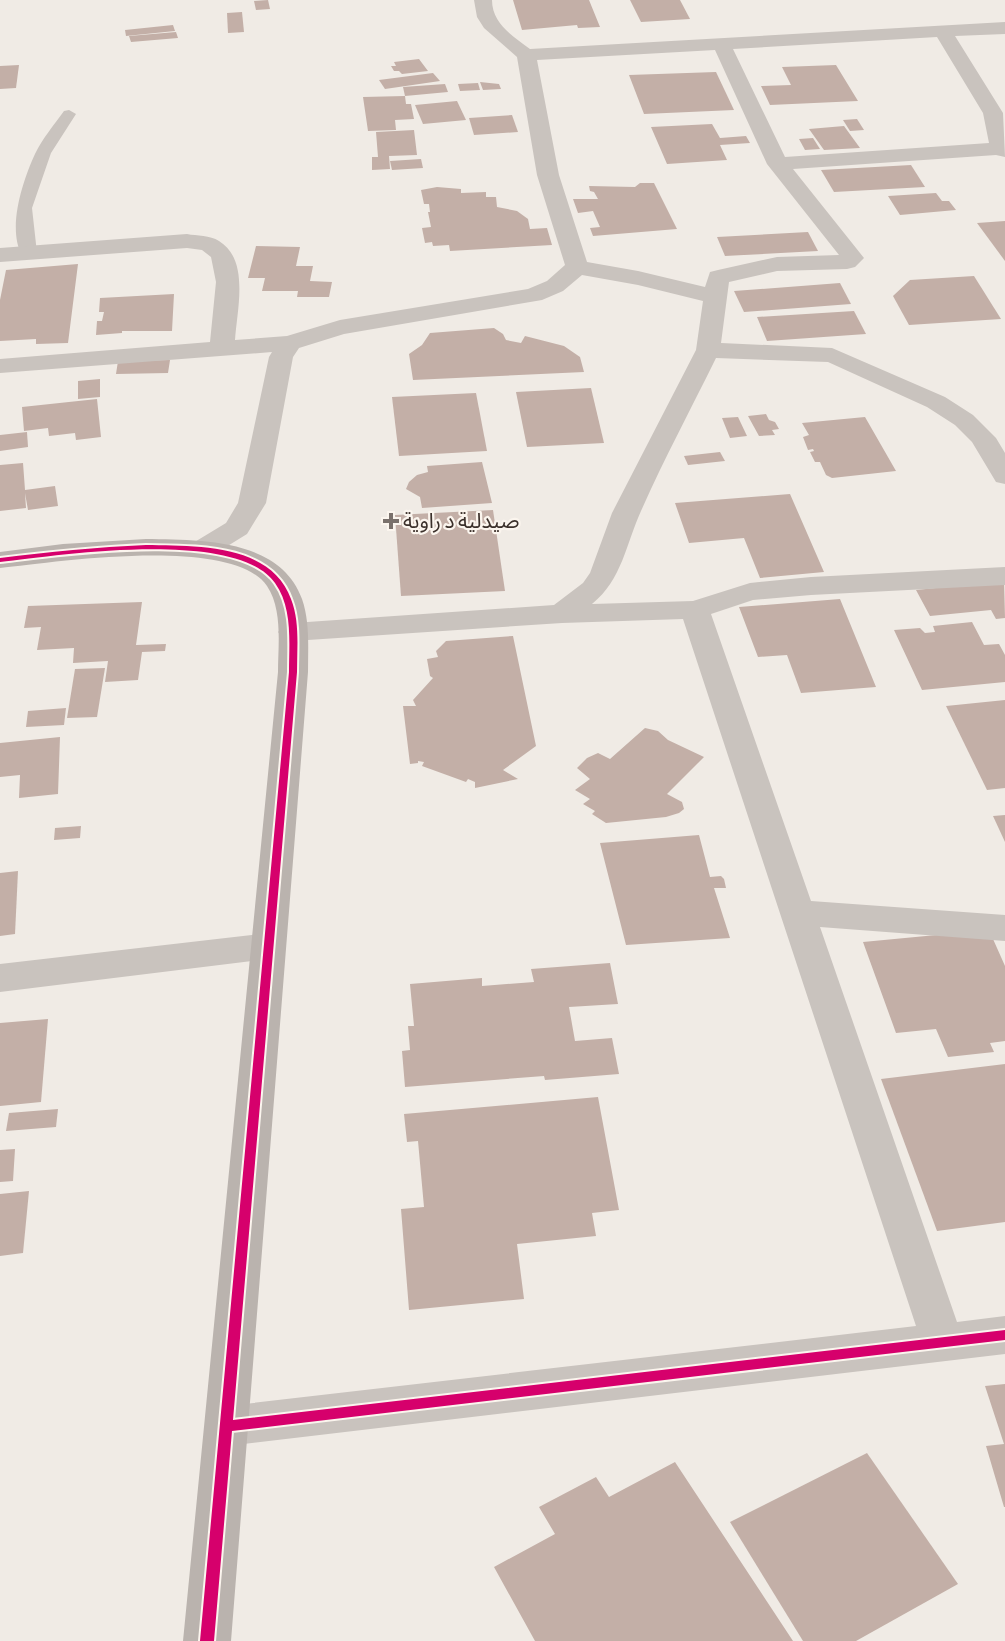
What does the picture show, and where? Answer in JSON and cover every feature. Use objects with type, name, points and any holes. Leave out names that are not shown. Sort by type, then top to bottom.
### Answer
[{"type":"street","points":[[483,0],[482,6],[492,27],[526,55],[548,175],[577,267]]},
{"type":"street","points":[[526,55],[1005,28]]},
{"type":"street","points":[[778,164],[1003,149],[993,113],[942,32]]},
{"type":"street","points":[[562,614],[593,589],[604,573],[626,513],[708,350],[718,277],[777,264],[847,262],[853,258],[778,164],[722,45]]},
{"type":"street","points":[[0,255],[187,241],[209,244],[222,254],[228,282],[222,348]]},
{"type":"street","points":[[577,267],[638,278],[715,297]]},
{"type":"street","points":[[0,366],[290,342],[340,327],[534,295],[555,286],[577,267]]},
{"type":"street","points":[[203,549],[237,528],[252,503],[281,357],[290,342]]},
{"type":"street","points":[[708,350],[832,355],[936,402],[964,420],[983,438],[1005,476]]},
{"type":"street","points":[[0,560],[145,548],[203,549],[252,560],[277,578],[292,612],[293,672],[207,1641]]},
{"type":"street","points":[[292,632],[562,614],[695,610],[750,592],[811,586],[1005,576]]},
{"type":"street","points":[[695,610],[943,1343]]},
{"type":"street","points":[[799,913],[1005,928]]},
{"type":"street","points":[[0,978],[268,946]]},
{"type":"street","points":[[227,1426],[1005,1335]]},
{"type":"lane","points":[[29,253],[24,208],[43,153],[69,114]]},
{"type":"building","points":[[268,0],[270,9],[256,10],[254,1]]},
{"type":"building","points":[[513,0],[589,0],[600,27],[578,28],[577,25],[522,30]]},
{"type":"building","points":[[630,0],[680,0],[690,19],[641,22]]},
{"type":"building","points":[[242,12],[244,32],[228,33],[227,13]]},
{"type":"building","points":[[173,25],[175,31],[126,36],[125,30]]},
{"type":"building","points":[[176,32],[178,38],[131,42],[129,36]]},
{"type":"building","points":[[419,59],[428,71],[402,74],[394,71],[391,66],[396,66],[394,62]]},
{"type":"building","points":[[19,65],[16,88],[0,89],[0,66]]},
{"type":"building","points":[[836,65],[858,101],[770,105],[761,86],[791,85],[782,67]]},
{"type":"building","points":[[716,72],[734,110],[644,114],[629,75]]},
{"type":"building","points":[[433,73],[440,81],[385,89],[379,80]]},
{"type":"building","points":[[480,82],[499,84],[501,89],[483,90]]},
{"type":"building","points":[[478,83],[480,90],[460,91],[458,84]]},
{"type":"building","points":[[445,84],[448,92],[405,96],[403,87]]},
{"type":"building","points":[[405,96],[406,104],[411,104],[414,119],[395,120],[396,130],[368,131],[363,97]]},
{"type":"building","points":[[457,101],[466,120],[423,124],[415,105]]},
{"type":"building","points":[[512,115],[518,132],[474,135],[469,118]]},
{"type":"building","points":[[857,119],[864,130],[850,131],[843,120]]},
{"type":"building","points":[[712,124],[720,138],[746,136],[750,143],[720,145],[727,160],[667,164],[651,127]]},
{"type":"building","points":[[844,126],[860,148],[824,150],[809,129]]},
{"type":"building","points":[[414,130],[417,155],[389,156],[390,169],[372,170],[372,157],[378,157],[376,132]]},
{"type":"building","points":[[813,138],[820,149],[805,150],[799,139]]},
{"type":"building","points":[[421,159],[423,168],[392,170],[390,161]]},
{"type":"building","points":[[911,165],[925,187],[834,192],[821,170]]},
{"type":"building","points":[[640,183],[654,183],[677,229],[593,236],[590,228],[600,227],[593,211],[578,213],[573,199],[598,199],[594,192],[590,191],[589,186],[635,187]]},
{"type":"building","points":[[437,187],[461,189],[461,193],[486,192],[486,197],[496,197],[497,207],[517,211],[528,219],[530,229],[547,228],[552,245],[450,251],[449,245],[433,246],[432,242],[425,243],[422,228],[431,227],[428,212],[430,212],[429,204],[424,204],[421,190]]},
{"type":"building","points":[[936,193],[942,201],[949,201],[956,210],[900,215],[888,196]]},
{"type":"building","points":[[1005,221],[1005,261],[977,223]]},
{"type":"building","points":[[808,232],[818,251],[725,256],[717,237]]},
{"type":"building","points":[[256,246],[300,247],[296,266],[313,266],[310,281],[332,282],[329,297],[297,297],[298,291],[262,291],[265,278],[248,278]]},
{"type":"building","points":[[78,264],[68,343],[36,344],[36,339],[0,341],[0,300],[6,270]]},
{"type":"building","points":[[974,276],[1001,319],[909,325],[893,296],[910,280]]},
{"type":"building","points":[[840,283],[851,304],[744,312],[734,291]]},
{"type":"building","points":[[174,294],[172,331],[122,331],[122,333],[96,335],[97,321],[102,321],[104,312],[99,312],[100,298]]},
{"type":"building","points":[[854,311],[866,334],[767,341],[757,317]]},
{"type":"building","points":[[494,328],[503,334],[506,340],[521,343],[525,336],[564,346],[580,357],[584,372],[413,380],[409,354],[422,345],[430,333]]},
{"type":"building","points":[[170,360],[168,373],[116,374],[118,361]]},
{"type":"building","points":[[100,379],[100,397],[78,399],[78,381]]},
{"type":"building","points":[[591,388],[604,443],[527,447],[516,392]]},
{"type":"building","points":[[476,393],[487,451],[399,456],[392,397]]},
{"type":"building","points":[[97,399],[101,437],[76,440],[75,433],[49,436],[48,428],[24,431],[22,407]]},
{"type":"building","points":[[766,414],[779,429],[772,430],[775,435],[759,436],[748,416]]},
{"type":"building","points":[[738,417],[747,436],[730,438],[722,418]]},
{"type":"building","points":[[865,417],[896,471],[832,478],[826,475],[820,462],[815,462],[810,452],[814,451],[813,449],[808,450],[803,437],[809,435],[802,423]]},
{"type":"building","points":[[27,432],[28,447],[0,451],[0,435]]},
{"type":"building","points":[[720,452],[725,461],[688,465],[684,456]]},
{"type":"building","points":[[482,462],[492,503],[422,508],[420,497],[406,489],[409,482],[417,475],[428,472],[427,466]]},
{"type":"building","points":[[23,463],[25,490],[55,486],[58,506],[28,510],[25,493],[26,508],[0,511],[0,465]]},
{"type":"building","points":[[790,494],[824,572],[760,578],[744,538],[689,543],[675,503]]},
{"type":"building","points":[[493,510],[505,591],[401,596],[395,515]]},
{"type":"building","points":[[1004,581],[1005,618],[996,619],[991,610],[930,616],[916,590]]},
{"type":"building","points":[[840,599],[876,687],[801,693],[787,655],[758,657],[739,607]]},
{"type":"building","points":[[142,602],[136,645],[166,644],[165,651],[142,652],[138,680],[105,682],[108,661],[73,663],[74,648],[37,650],[41,627],[24,628],[28,606]]},
{"type":"building","points":[[972,622],[984,645],[999,644],[1005,655],[1005,682],[922,690],[894,630],[920,628],[925,633],[935,632],[933,626]]},
{"type":"building","points":[[513,636],[536,746],[503,770],[518,779],[475,788],[475,782],[468,779],[466,782],[422,766],[424,762],[418,761],[418,763],[410,764],[403,706],[416,706],[413,700],[433,678],[430,676],[427,659],[438,657],[436,651],[446,641]]},
{"type":"building","points":[[105,668],[97,717],[67,718],[75,669]]},
{"type":"building","points":[[1005,700],[1005,788],[987,790],[946,706]]},
{"type":"building","points":[[66,708],[64,725],[26,727],[28,711]]},
{"type":"building","points":[[645,728],[658,731],[668,740],[704,757],[667,794],[682,802],[684,809],[666,817],[606,823],[592,814],[595,811],[583,804],[590,799],[575,790],[590,779],[577,768],[587,758],[598,753],[610,759]]},
{"type":"building","points":[[60,737],[58,794],[19,798],[20,775],[0,777],[0,743]]},
{"type":"building","points":[[1005,815],[1005,842],[993,816]]},
{"type":"building","points":[[81,826],[80,838],[54,840],[55,828]]},
{"type":"building","points":[[699,835],[710,877],[721,876],[724,879],[726,888],[714,888],[730,938],[626,945],[600,843]]},
{"type":"building","points":[[18,871],[15,934],[0,936],[0,873]]},
{"type":"building","points":[[989,930],[1005,966],[1005,1041],[990,1043],[994,1052],[948,1057],[936,1029],[896,1033],[863,942]]},
{"type":"building","points":[[610,963],[618,1004],[569,1007],[575,1041],[612,1038],[619,1074],[545,1080],[544,1076],[405,1087],[402,1051],[410,1050],[408,1026],[414,1026],[410,984],[482,978],[482,986],[534,982],[531,969]]},
{"type":"building","points":[[48,1019],[41,1102],[0,1106],[0,1023]]},
{"type":"building","points":[[1005,1064],[1005,1222],[937,1231],[881,1079]]},
{"type":"building","points":[[598,1097],[619,1210],[592,1213],[596,1236],[517,1244],[524,1299],[409,1310],[401,1209],[424,1207],[418,1141],[407,1142],[404,1114]]},
{"type":"building","points":[[58,1109],[56,1127],[6,1131],[9,1113]]},
{"type":"building","points":[[15,1149],[13,1181],[0,1182],[0,1150]]},
{"type":"building","points":[[29,1191],[23,1253],[0,1256],[0,1194]]},
{"type":"building","points":[[1005,1384],[1004,1507],[986,1446],[1004,1444],[985,1386]]},
{"type":"building","points":[[867,1453],[958,1584],[856,1641],[803,1641],[730,1522]]},
{"type":"building","points":[[675,1462],[793,1641],[535,1641],[494,1567],[555,1534],[539,1507],[596,1477],[609,1497]]},
{"type":"cycle path","points":[[0,560],[103,549],[146,547],[188,548],[226,553],[257,563],[277,579],[291,612],[293,672],[207,1641]]},
{"type":"cycle path","points":[[227,1426],[1005,1335]]},
{"type":"place","name":"صيدلية د راوية","points":[[391,521]]}]
